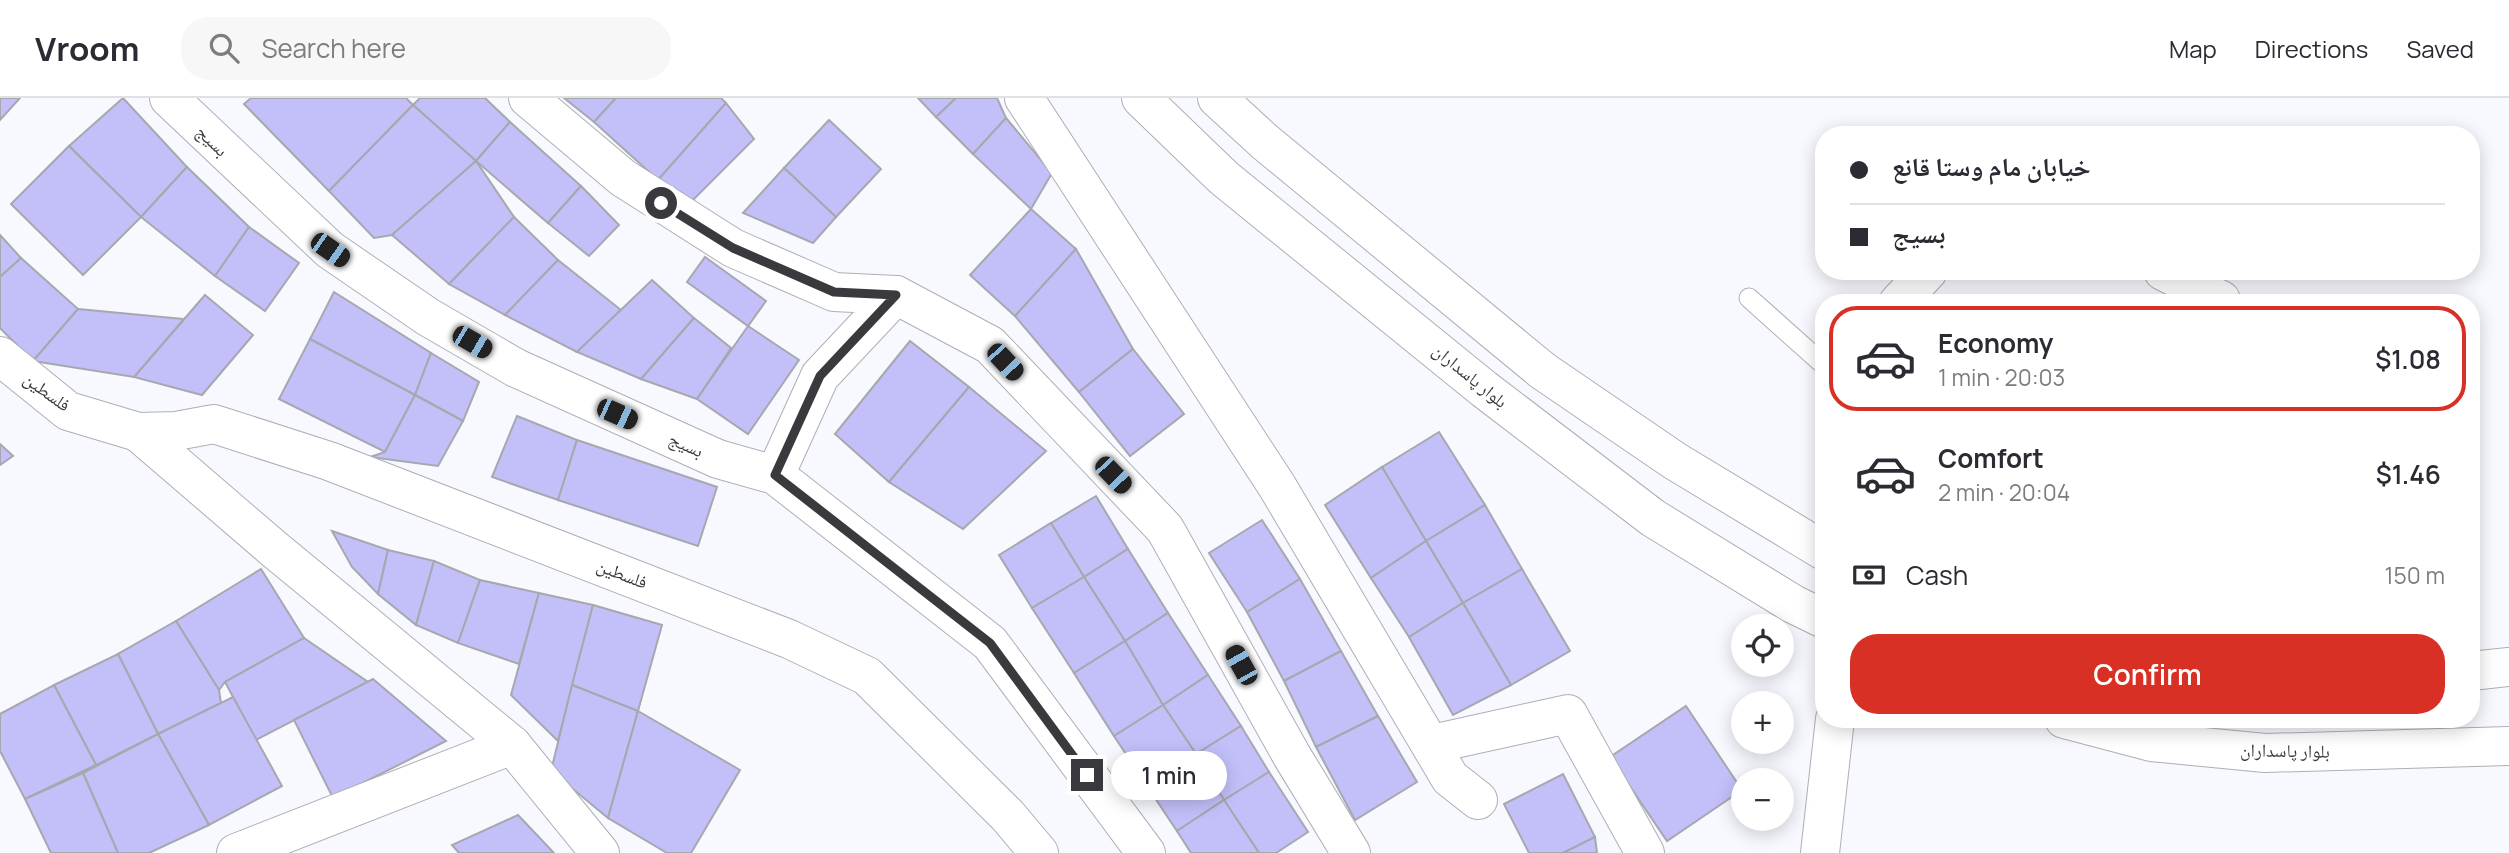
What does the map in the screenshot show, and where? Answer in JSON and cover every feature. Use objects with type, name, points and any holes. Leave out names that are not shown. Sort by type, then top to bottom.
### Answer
[{"type":"street","name":"بسیج","points":[[169,98],[330,250],[428,317],[541,379],[718,459],[775,475],[990,643],[1146,853]]},
{"type":"street","points":[[528,98],[623,178],[733,248],[834,292],[896,295],[990,345],[1165,530],[1292,756],[1351,853]]},
{"type":"street","points":[[1024,98],[1277,486],[1450,778],[1478,800]]},
{"type":"street","name":"بلوار پاسداران","points":[[1141,98],[1224,178],[1374,297],[1484,389],[1653,518],[1793,604],[1815,615]]},
{"type":"street","points":[[1217,98],[1265,142],[1515,349],[1675,461],[1815,546]]},
{"type":"street","points":[[1374,297],[1388,295],[1400,287],[1406,274],[1407,260]]},
{"type":"street","points":[[1906,294],[1920,280]]},
{"type":"street","points":[[2180,280],[2209,294]]},
{"type":"street","points":[[775,475],[820,376],[896,295]]},
{"type":"street","points":[[1484,389],[1483,372],[1488,359],[1515,349]]},
{"type":"street","name":"فلسطین","points":[[0,356],[68,411],[138,432],[176,431],[214,424],[328,461],[789,639],[867,676],[1008,816],[1039,853]]},
{"type":"street","name":"فلسطین","points":[[138,432],[274,549],[512,745],[600,853]]},
{"type":"street","points":[[2480,670],[2509,667]]},
{"type":"street","points":[[1432,744],[1568,714],[1645,853]]},
{"type":"street","points":[[1820,853],[1834,728]]},
{"type":"street","name":"بلوار پاسداران","points":[[2098,728],[2151,742],[2265,753],[2509,746]]},
{"type":"street","points":[[236,853],[512,745]]},
{"type":"lane","points":[[1749,298],[1815,357]]},
{"type":"building","points":[[0,98],[20,98],[0,120]]},
{"type":"building","points":[[123,98],[187,167],[141,217],[69,146]]},
{"type":"building","points":[[251,98],[406,98],[413,105],[329,191],[244,104]]},
{"type":"building","points":[[420,98],[485,98],[510,122],[476,161],[413,105]]},
{"type":"building","points":[[564,98],[616,98],[594,122]]},
{"type":"building","points":[[616,98],[721,98],[726,103],[658,180],[594,122]]},
{"type":"building","points":[[918,98],[956,98],[936,117]]},
{"type":"building","points":[[956,98],[997,98],[1006,118],[973,154],[936,117]]},
{"type":"building","points":[[726,103],[754,139],[692,201],[658,180]]},
{"type":"building","points":[[413,105],[476,161],[392,235],[374,238],[329,191]]},
{"type":"building","points":[[1006,118],[1052,173],[1031,209],[973,154]]},
{"type":"building","points":[[829,120],[881,169],[836,217],[784,168]]},
{"type":"building","points":[[510,122],[581,186],[548,223],[476,161]]},
{"type":"building","points":[[69,146],[141,217],[83,275],[11,204]]},
{"type":"building","points":[[476,161],[514,217],[449,284],[392,235]]},
{"type":"building","points":[[187,167],[249,227],[215,276],[141,217]]},
{"type":"building","points":[[784,168],[836,217],[813,243],[743,213]]},
{"type":"building","points":[[581,186],[619,225],[589,256],[548,223]]},
{"type":"building","points":[[1031,209],[1076,249],[1015,316],[970,275]]},
{"type":"building","points":[[514,217],[558,260],[505,315],[449,284]]},
{"type":"building","points":[[249,227],[299,263],[265,311],[215,276]]},
{"type":"building","points":[[0,235],[21,258],[0,277]]},
{"type":"building","points":[[1076,249],[1133,349],[1079,392],[1015,316]]},
{"type":"building","points":[[705,257],[766,301],[748,326],[687,282]]},
{"type":"building","points":[[21,258],[78,309],[33,361],[0,328],[0,277]]},
{"type":"building","points":[[558,260],[621,310],[577,352],[505,315]]},
{"type":"building","points":[[652,280],[694,318],[641,379],[577,352]]},
{"type":"building","points":[[334,292],[431,353],[415,395],[310,339]]},
{"type":"building","points":[[205,295],[253,335],[202,395],[134,377]]},
{"type":"building","points":[[78,309],[184,319],[134,377],[33,361]]},
{"type":"building","points":[[694,318],[731,348],[697,399],[641,379]]},
{"type":"building","points":[[748,326],[799,360],[748,434],[697,399]]},
{"type":"building","points":[[310,339],[415,395],[385,452],[279,399]]},
{"type":"building","points":[[910,341],[969,387],[889,482],[835,434]]},
{"type":"building","points":[[1133,349],[1184,414],[1130,456],[1079,392]]},
{"type":"building","points":[[431,353],[479,382],[463,421],[415,395]]},
{"type":"building","points":[[969,387],[1046,451],[963,529],[889,482]]},
{"type":"building","points":[[415,395],[463,421],[438,466],[370,457],[385,452]]},
{"type":"building","points":[[517,416],[577,440],[558,500],[492,477]]},
{"type":"building","points":[[1439,432],[1485,505],[1426,541],[1382,467]]},
{"type":"building","points":[[577,440],[717,487],[698,546],[558,500]]},
{"type":"building","points":[[0,444],[13,456],[0,465]]},
{"type":"building","points":[[1382,467],[1426,541],[1371,578],[1325,505]]},
{"type":"building","points":[[1096,496],[1128,549],[1084,577],[1051,523]]},
{"type":"building","points":[[1485,505],[1522,569],[1463,603],[1426,541]]},
{"type":"building","points":[[1262,520],[1300,579],[1247,612],[1209,553]]},
{"type":"building","points":[[1051,523],[1084,577],[1032,608],[999,555]]},
{"type":"building","points":[[332,531],[388,550],[378,594],[352,567]]},
{"type":"building","points":[[1426,541],[1463,603],[1409,637],[1371,578]]},
{"type":"building","points":[[1128,549],[1168,613],[1125,641],[1084,577]]},
{"type":"building","points":[[388,550],[434,561],[416,625],[378,594]]},
{"type":"building","points":[[434,561],[480,580],[458,643],[416,625]]},
{"type":"building","points":[[261,569],[304,638],[225,682],[219,690],[176,621]]},
{"type":"building","points":[[1522,569],[1570,651],[1511,685],[1463,603]]},
{"type":"building","points":[[1084,577],[1125,641],[1074,673],[1032,608]]},
{"type":"building","points":[[1300,579],[1341,651],[1284,681],[1247,612]]},
{"type":"building","points":[[480,580],[539,593],[519,664],[458,643]]},
{"type":"building","points":[[539,593],[593,605],[558,741],[511,695]]},
{"type":"building","points":[[1463,603],[1511,685],[1453,715],[1409,637]]},
{"type":"building","points":[[593,605],[662,625],[638,711],[572,685]]},
{"type":"building","points":[[1168,613],[1208,675],[1163,705],[1125,641]]},
{"type":"building","points":[[176,621],[219,690],[221,703],[158,734],[118,654]]},
{"type":"building","points":[[304,638],[368,682],[256,740],[225,682]]},
{"type":"building","points":[[1125,641],[1163,705],[1114,736],[1074,673]]},
{"type":"building","points":[[1341,651],[1378,716],[1316,747],[1284,681]]},
{"type":"building","points":[[118,654],[158,734],[96,765],[54,685]]},
{"type":"building","points":[[1208,675],[1241,726],[1196,754],[1163,705]]},
{"type":"building","points":[[373,679],[446,741],[333,798],[294,720]]},
{"type":"building","points":[[54,685],[96,765],[25,799],[0,751],[0,714]]},
{"type":"building","points":[[572,685],[638,711],[608,818],[551,771]]},
{"type":"building","points":[[233,697],[282,786],[209,825],[158,734]]},
{"type":"building","points":[[1163,705],[1196,754],[1147,786],[1114,736]]},
{"type":"building","points":[[1686,706],[1731,774],[1731,797],[1667,841],[1610,757]]},
{"type":"building","points":[[638,711],[740,770],[691,853],[667,853],[608,818]]},
{"type":"building","points":[[1378,716],[1417,782],[1355,820],[1316,747]]},
{"type":"building","points":[[1241,726],[1269,772],[1224,800],[1196,754]]},
{"type":"building","points":[[158,734],[209,825],[149,853],[118,853],[83,773]]},
{"type":"building","points":[[1196,754],[1224,800],[1177,831],[1147,786]]},
{"type":"building","points":[[1269,772],[1308,832],[1276,853],[1259,853],[1224,800]]},
{"type":"building","points":[[83,773],[118,853],[51,853],[25,799]]},
{"type":"building","points":[[1563,774],[1595,837],[1563,853],[1529,853],[1504,804]]},
{"type":"building","points":[[1224,800],[1259,853],[1191,853],[1177,831]]},
{"type":"building","points":[[518,815],[554,853],[459,853],[452,845]]},
{"type":"building","points":[[1595,837],[1597,853],[1563,853]]},
{"type":"route","points":[[661,203],[733,248],[834,292],[896,295],[820,376],[775,475],[990,643],[1087,775]]}]
